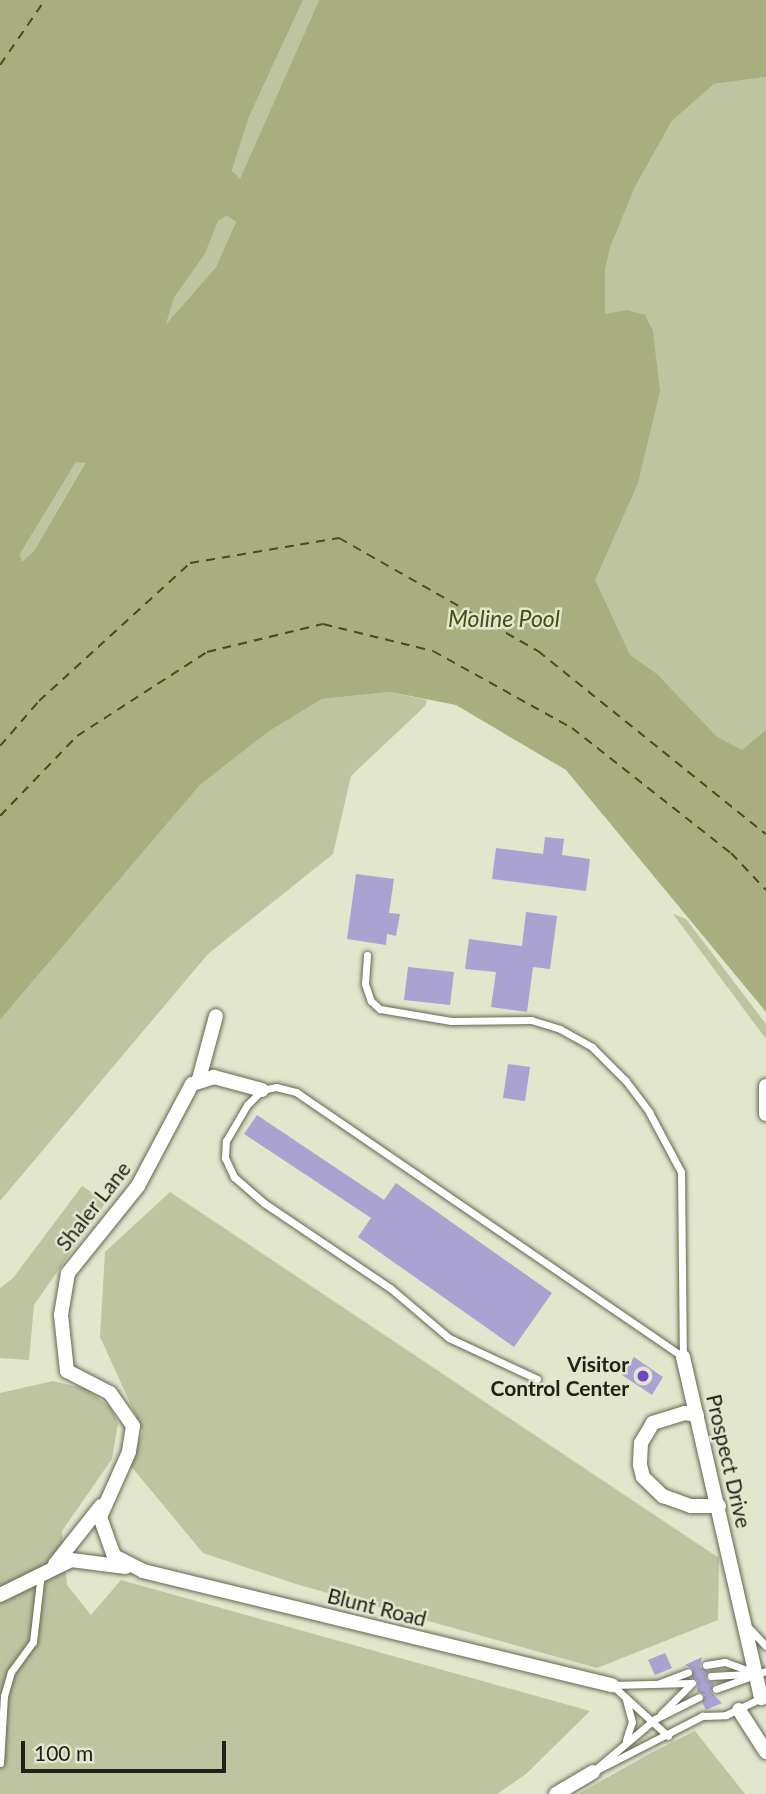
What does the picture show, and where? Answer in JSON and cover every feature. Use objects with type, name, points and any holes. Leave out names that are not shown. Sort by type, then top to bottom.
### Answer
[{"type":"street","name":"Shaler Lane","points":[[103,1504],[129,1452],[133,1426],[110,1393],[67,1371],[61,1315],[68,1273],[138,1186],[187,1090],[199,1079],[216,1016]]},
{"type":"street","points":[[199,1079],[227,1079],[262,1090]]},
{"type":"street","points":[[766,1086],[766,1114]]},
{"type":"street","name":"Prospect Drive","points":[[683,1357],[719,1506],[741,1616],[761,1672],[763,1697]]},
{"type":"street","points":[[698,1415],[685,1413],[653,1423],[641,1443],[640,1465],[643,1477],[663,1496],[691,1506],[719,1506]]},
{"type":"street","points":[[0,1595],[48,1569],[103,1504]]},
{"type":"street","name":"Blunt Road","points":[[103,1504],[100,1517],[108,1546],[120,1563],[133,1568]]},
{"type":"street","name":"Blunt Road","points":[[48,1569],[78,1561],[133,1568],[612,1685]]},
{"type":"street","points":[[739,1710],[766,1752]]},
{"type":"street","points":[[556,1794],[593,1772]]},
{"type":"lane","points":[[367,955],[365,985],[371,1001],[380,1009],[451,1021],[531,1020],[560,1029],[592,1047],[626,1081],[649,1112],[681,1172],[683,1357]]},
{"type":"lane","points":[[537,1379],[449,1338],[390,1288],[264,1203],[234,1177],[225,1158],[226,1141],[247,1105],[262,1090],[276,1087],[296,1092],[683,1357]]},
{"type":"lane","points":[[0,1763],[5,1689],[11,1672],[33,1642],[48,1569]]},
{"type":"lane","points":[[741,1616],[766,1646]]},
{"type":"lane","points":[[706,1665],[725,1662],[761,1672]]},
{"type":"lane","name":"Blunt Road","points":[[652,1685],[688,1672]]},
{"type":"lane","points":[[711,1676],[761,1672]]},
{"type":"lane","points":[[716,1689],[761,1672]]},
{"type":"lane","name":"Blunt Road","points":[[612,1685],[692,1683],[655,1719]]},
{"type":"lane","name":"Blunt Road","points":[[612,1685],[655,1719],[668,1735]]},
{"type":"lane","points":[[593,1772],[626,1741],[655,1719],[699,1697]]},
{"type":"lane","points":[[593,1772],[702,1716],[739,1710],[763,1697]]},
{"type":"lane","points":[[626,1698],[632,1722],[626,1741]]},
{"type":"shaded area","points":[[303,0],[319,0],[240,180],[232,172],[249,117]]},
{"type":"shaded area","points":[[766,77],[766,749],[746,767],[564,622],[605,315],[605,271],[610,248],[635,187],[672,121],[714,84]]},
{"type":"shaded area","points":[[227,216],[236,222],[216,267],[165,325],[174,298],[205,254],[218,221]]},
{"type":"shaded area","points":[[76,462],[85,462],[34,551],[22,563],[20,554]]},
{"type":"shaded area","points":[[390,692],[427,700],[425,706],[351,776],[333,854],[208,954],[0,1201],[0,1020],[200,785],[268,732],[322,699]]},
{"type":"shaded area","points":[[673,914],[686,919],[766,1024],[766,1039]]},
{"type":"shaded area","points":[[82,1186],[106,1202],[34,1305],[29,1360],[0,1358],[0,1288],[13,1278]]},
{"type":"shaded area","points":[[170,1192],[719,1558],[718,1620],[597,1668],[299,1585],[203,1553],[130,1465],[143,1431],[100,1337],[105,1252]]},
{"type":"shaded area","points":[[53,1381],[86,1389],[110,1407],[118,1423],[112,1459],[62,1531],[67,1585],[91,1615],[121,1580],[590,1711],[526,1774],[497,1794],[0,1794],[0,1393]]},
{"type":"shaded area","points":[[695,1731],[745,1794],[578,1794],[651,1753]]},
{"type":"water","name":"Moline Pool","points":[[0,0],[303,0],[249,117],[232,171],[240,179],[319,0],[766,0],[766,77],[714,84],[672,121],[635,187],[610,248],[605,271],[605,314],[627,310],[645,315],[653,331],[660,391],[638,483],[595,580],[630,655],[657,674],[717,737],[742,750],[766,730],[766,1012],[566,770],[456,705],[390,692],[322,699],[268,732],[200,785],[0,1020]],"holes":[[[227,216],[236,222],[216,267],[166,324],[174,298],[205,254],[218,221]],[[76,462],[85,463],[34,551],[22,562],[20,554]]]},
{"type":"building","points":[[545,837],[564,839],[562,855],[590,859],[586,891],[492,879],[496,848],[543,854]]},
{"type":"building","points":[[356,874],[394,879],[389,913],[400,914],[396,936],[387,934],[386,945],[347,939]]},
{"type":"building","points":[[526,912],[557,916],[550,969],[533,967],[527,1012],[491,1007],[496,972],[465,969],[469,939],[522,946]]},
{"type":"building","points":[[408,967],[454,972],[450,1005],[404,1000]]},
{"type":"building","points":[[508,1064],[530,1067],[525,1101],[503,1098]]},
{"type":"building","points":[[257,1115],[384,1200],[396,1183],[552,1293],[514,1347],[358,1237],[371,1218],[244,1134]]},
{"type":"building","name":"Visitor Control Center","points":[[634,1357],[663,1377],[652,1395],[622,1375]]},
{"type":"building","points":[[665,1653],[672,1668],[655,1675],[648,1660]]},
{"type":"building","points":[[702,1657],[700,1667],[708,1671],[706,1680],[714,1683],[711,1692],[722,1703],[706,1710],[702,1702],[705,1695],[697,1691],[698,1681],[691,1677],[693,1669],[685,1665]]},
{"type":"ferry route","points":[[0,65],[45,0]]},
{"type":"ferry route","points":[[0,746],[39,701],[190,563],[339,538],[538,651],[766,834]]},
{"type":"ferry route","points":[[0,816],[77,736],[207,652],[323,624],[433,651],[572,728],[731,853],[766,890]]},
{"type":"place","name":"Visitor Control Center","points":[[643,1376]]}]
